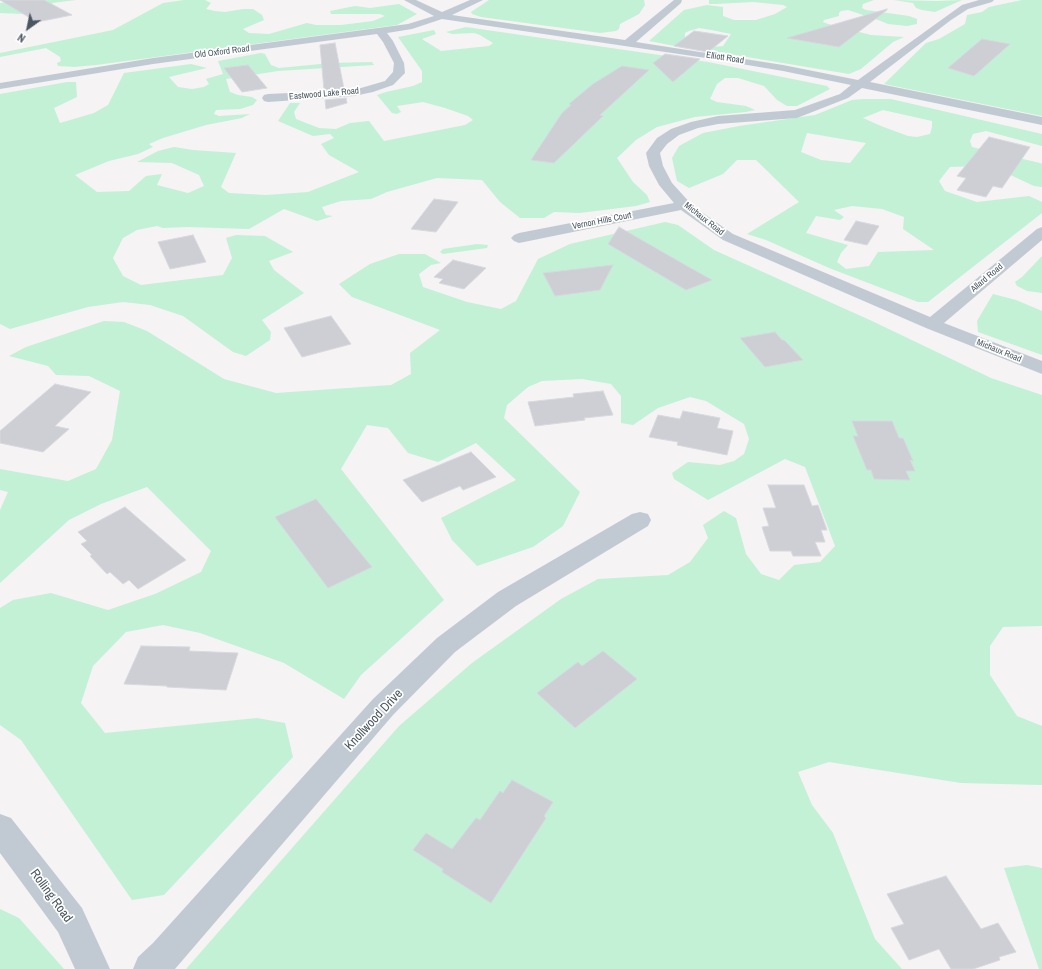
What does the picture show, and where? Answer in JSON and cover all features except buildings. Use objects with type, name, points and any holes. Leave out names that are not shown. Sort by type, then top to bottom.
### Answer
[{"type":"street","name":"Elliott Road","points":[[409,0],[442,16],[729,59],[862,83],[1042,121]]},
{"type":"street","name":"Old Oxford Road","points":[[0,86],[153,61],[380,32],[419,25],[478,0]]},
{"type":"street","name":"Michaux Road","points":[[989,0],[965,8],[948,18],[844,96],[797,114],[718,120],[695,125],[674,132],[662,142],[653,153],[656,166],[666,185],[684,205],[728,237],[932,324],[1042,368]]},
{"type":"street","points":[[628,43],[678,1]]},
{"type":"street","name":"Eastwood Lake Road","points":[[268,98],[354,93],[376,88],[389,83],[399,73],[399,63],[388,41],[380,32]]},
{"type":"street","name":"Vernon Hills Court","points":[[519,238],[684,205]]},
{"type":"street","name":"Allard Road","points":[[932,324],[1042,232]]},
{"type":"street","name":"Knollwood Drive","points":[[150,969],[165,955],[383,707],[446,645],[507,599],[640,520]]},
{"type":"street","name":"Rolling Road","points":[[0,828],[70,920],[93,969]]},
{"type":"green space","points":[[27,0],[76,0],[52,3],[54,9],[24,14],[0,13],[0,3]]},
{"type":"green space","points":[[184,0],[205,0],[211,3],[206,9],[215,11],[225,12],[253,9],[262,15],[264,20],[243,29],[249,33],[269,34],[307,23],[316,25],[341,25],[373,21],[385,16],[380,14],[331,14],[330,11],[355,6],[370,8],[399,4],[417,14],[397,25],[96,65],[74,67],[58,66],[57,63],[61,61],[60,57],[46,48],[0,57],[0,53],[113,30],[163,3]]},
{"type":"green space","points":[[489,0],[644,0],[645,5],[639,14],[620,24],[619,29],[616,31],[600,33],[481,17],[472,14],[471,12]]},
{"type":"green space","points":[[709,0],[874,0],[863,4],[862,8],[866,10],[909,16],[917,19],[917,24],[907,26],[888,24],[848,10],[841,11],[839,16],[824,20],[823,22],[828,24],[871,35],[904,37],[893,42],[861,69],[849,74],[711,50],[712,47],[723,46],[731,34],[699,28],[685,33],[685,38],[690,43],[684,46],[675,46],[649,41],[684,10],[707,5],[723,7],[723,16],[734,20],[756,20],[775,14],[787,7],[783,5],[753,2],[709,4]]},
{"type":"green space","points":[[894,0],[962,0],[935,12],[916,8],[913,3]]},
{"type":"green space","points":[[1022,0],[1042,0],[1042,116],[884,84],[926,43],[939,39],[965,24],[967,15],[982,12],[989,7]]},
{"type":"green space","points":[[466,27],[708,62],[827,86],[830,89],[797,106],[787,106],[777,100],[764,86],[738,78],[725,78],[717,84],[710,99],[717,102],[746,106],[755,110],[695,117],[657,127],[636,140],[617,158],[633,182],[647,195],[650,202],[636,206],[580,213],[554,212],[544,218],[520,218],[500,202],[482,180],[437,178],[387,192],[371,199],[341,201],[322,207],[326,215],[333,216],[317,221],[284,209],[249,229],[188,227],[163,228],[157,226],[137,230],[123,238],[113,258],[123,276],[141,285],[223,275],[232,258],[226,238],[236,235],[265,236],[293,252],[269,261],[274,270],[304,293],[262,320],[271,332],[270,340],[246,356],[233,352],[183,316],[150,305],[123,302],[88,307],[10,329],[0,324],[0,94],[67,82],[76,82],[77,97],[54,108],[60,123],[94,113],[108,105],[124,73],[191,64],[207,68],[169,77],[178,87],[192,89],[204,87],[209,84],[206,79],[223,74],[218,61],[261,53],[265,54],[271,65],[279,68],[331,63],[372,62],[374,65],[278,71],[226,79],[230,92],[252,97],[257,100],[253,105],[240,109],[216,110],[214,114],[219,116],[250,114],[242,118],[206,125],[163,138],[149,144],[153,147],[138,154],[109,161],[75,175],[97,192],[129,191],[146,176],[162,174],[157,185],[188,193],[204,186],[199,175],[172,163],[137,162],[158,151],[174,147],[236,153],[221,187],[229,193],[266,195],[308,192],[359,172],[329,155],[321,144],[334,138],[330,134],[313,136],[278,121],[290,103],[300,103],[294,112],[296,119],[319,128],[336,129],[350,123],[369,121],[384,141],[465,125],[473,120],[468,116],[423,102],[397,106],[401,112],[397,114],[392,113],[377,95],[413,86],[422,82],[422,71],[398,37],[434,30],[436,34],[422,39],[441,51],[489,46],[493,43],[474,33],[452,34],[446,32]]},
{"type":"green space","points":[[891,99],[1042,134],[1042,146],[986,131],[973,134],[970,141],[972,147],[1042,164],[1042,187],[1034,186],[1004,172],[978,166],[950,167],[939,181],[945,191],[977,202],[1029,196],[1042,202],[1042,213],[928,302],[918,302],[829,268],[766,240],[747,234],[799,202],[756,160],[737,160],[723,174],[689,188],[677,181],[672,158],[679,146],[703,133],[815,115],[852,100]],"holes":[[[883,110],[932,121],[930,134],[917,137],[908,136],[863,118]],[[807,133],[866,143],[850,163],[821,160],[801,152]],[[852,206],[882,209],[904,217],[903,229],[934,250],[878,252],[869,266],[846,269],[837,262],[841,253],[848,245],[806,233],[816,216],[840,220],[844,217],[834,210]]]},
{"type":"green space","points":[[665,222],[678,225],[714,250],[872,321],[991,378],[1042,395],[1042,626],[1003,627],[990,646],[990,675],[1017,716],[1042,726],[1042,785],[961,783],[829,762],[798,772],[812,805],[833,833],[875,939],[902,969],[186,969],[399,726],[472,663],[561,599],[598,579],[668,575],[690,562],[708,538],[703,525],[724,511],[736,518],[746,554],[761,574],[779,580],[794,565],[820,562],[835,546],[805,467],[785,459],[708,500],[674,479],[672,473],[688,462],[720,465],[734,461],[744,454],[749,439],[744,424],[706,401],[690,397],[658,408],[633,425],[621,423],[621,396],[611,384],[582,379],[542,381],[528,387],[507,405],[504,418],[580,492],[563,526],[533,547],[477,566],[452,540],[441,518],[516,480],[476,443],[438,462],[408,453],[388,428],[367,425],[341,469],[444,600],[361,675],[344,699],[284,663],[200,633],[163,625],[126,632],[93,666],[81,703],[105,733],[257,718],[285,723],[293,757],[164,895],[132,900],[21,740],[0,725],[0,608],[13,600],[51,593],[108,610],[155,594],[201,572],[211,551],[147,487],[101,504],[69,520],[0,583],[0,510],[8,492],[0,490],[0,469],[68,481],[96,469],[112,440],[120,391],[89,376],[56,375],[48,366],[9,356],[26,347],[104,321],[124,322],[147,331],[224,379],[276,393],[391,385],[411,374],[410,353],[440,330],[352,297],[339,284],[370,264],[399,254],[425,254],[441,263],[431,265],[419,274],[423,287],[467,302],[501,309],[516,301],[538,259],[570,244]]},
{"type":"green space","points":[[477,244],[488,245],[487,248],[443,254],[440,252],[443,249]]},
{"type":"green space","points":[[1042,256],[1042,293],[1027,291],[1017,286],[1015,282],[1022,277]]},
{"type":"green space","points":[[993,294],[1016,300],[1042,311],[1042,355],[978,332],[977,321]]},
{"type":"green space","points":[[1027,865],[1042,868],[1042,969],[1039,969],[1004,868]]},
{"type":"green space","points":[[0,909],[19,918],[64,969],[0,969]]}]
